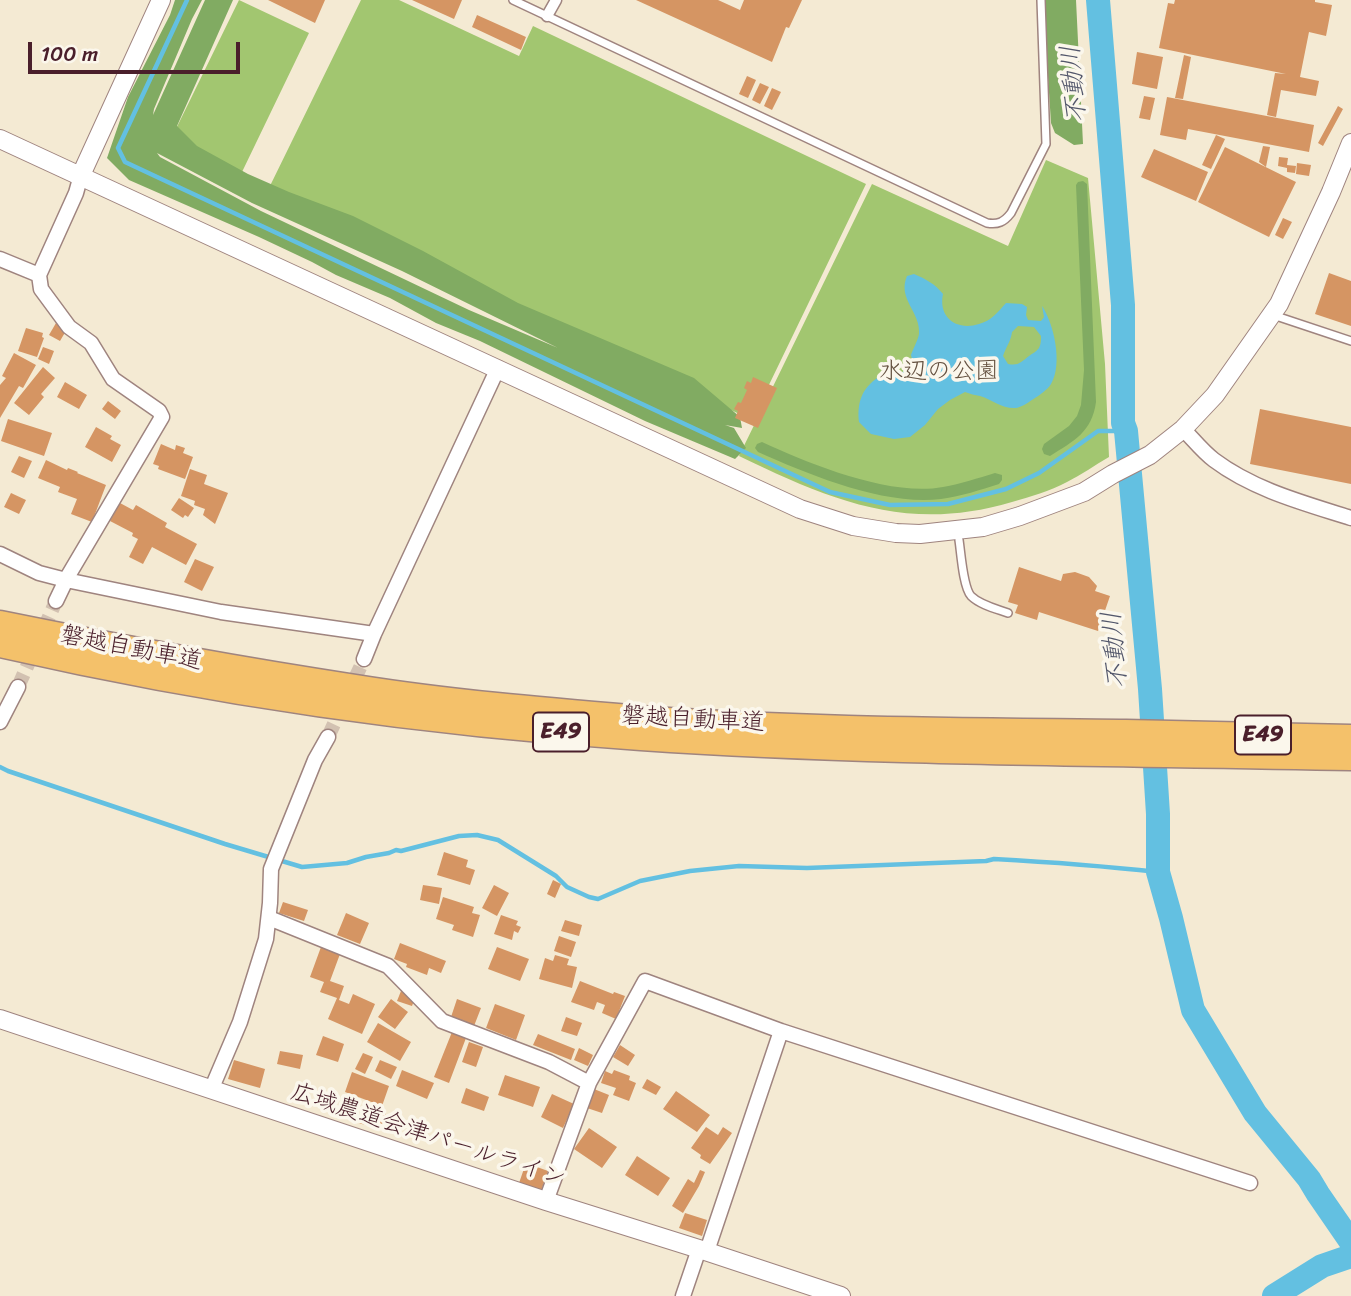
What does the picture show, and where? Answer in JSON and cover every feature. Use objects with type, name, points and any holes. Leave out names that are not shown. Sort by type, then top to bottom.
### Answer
[{"type":"highway","name":"磐越自動車道","points":[[0,623],[156,654],[346,686],[472,702],[645,718],[954,731],[1128,743]]},
{"type":"highway","name":"磐越自動車道","points":[[0,645],[246,692],[358,709],[484,725],[642,738],[954,751],[1351,737]]},
{"type":"highway","name":"磐越自動車道","points":[[1176,743],[1351,758]]},
{"type":"street","points":[[56,601],[162,417],[159,411],[113,379],[91,343],[69,327],[41,289],[39,275],[161,0]]},
{"type":"street","points":[[547,16],[556,0]]},
{"type":"street","points":[[0,139],[800,509],[853,526],[920,534],[983,527],[1057,504],[1150,455],[1183,429],[1215,395],[1279,304],[1351,143]]},
{"type":"street","points":[[0,259],[39,275]]},
{"type":"street","points":[[363,659],[498,368]]},
{"type":"street","points":[[1183,429],[1213,459],[1249,482],[1351,518]]},
{"type":"street","points":[[0,554],[39,573],[66,580],[221,612],[374,634]]},
{"type":"street","points":[[0,722],[18,687]]},
{"type":"street","points":[[211,1090],[240,1022],[266,939],[271,869],[315,760],[328,737]]},
{"type":"street","points":[[269,918],[388,967],[442,1021],[549,1062],[589,1083]]},
{"type":"street","points":[[546,1202],[589,1083],[645,981],[781,1031],[1250,1183]]},
{"type":"street","name":"広域農道会津パールライン","points":[[0,1019],[546,1202],[841,1296]]},
{"type":"street","points":[[683,1296],[703,1250],[781,1031]]},
{"type":"lane","points":[[513,0],[994,225],[1007,219],[1011,213],[1046,144],[1041,0]]},
{"type":"lane","points":[[1272,315],[1351,341]]},
{"type":"lane","points":[[959,540],[967,588],[972,597],[1008,613]]},
{"type":"green space","points":[[175,0],[202,0],[153,115],[205,0],[233,0],[177,126],[197,146],[248,174],[353,216],[518,303],[694,378],[740,417],[742,428],[725,425],[734,428],[746,448],[735,459],[645,421],[480,341],[436,323],[390,298],[129,180],[107,158],[128,97]],"holes":[[[157,153],[252,203],[402,271],[558,348],[469,310],[261,211]]]},
{"type":"green space","points":[[239,0],[309,33],[242,172],[171,139]]},
{"type":"green space","points":[[361,0],[399,0],[519,56],[533,26],[866,184],[752,420],[268,190]]},
{"type":"green space","points":[[1043,0],[1076,0],[1083,144],[1074,145],[1055,133],[1051,123]]},
{"type":"green space","name":"水辺の公園","points":[[1046,160],[1088,178],[1105,364],[1109,457],[1040,494],[974,511],[939,514],[904,513],[839,499],[739,456],[872,184],[1008,246]]},
{"type":"green space","points":[[1083,181],[1087,184],[1096,402],[1091,421],[1086,428],[1074,440],[1050,456],[1044,454],[1044,444],[1069,426],[1081,405],[1084,370],[1076,185]]},
{"type":"green space","points":[[762,442],[826,469],[899,487],[943,487],[995,473],[1002,475],[1002,480],[999,484],[949,498],[896,498],[848,487],[778,461],[758,452],[755,448]]},
{"type":"water","points":[[914,274],[937,287],[943,294],[943,310],[946,316],[963,326],[987,321],[1006,303],[1022,304],[1027,307],[1028,320],[1041,321],[1044,317],[1042,306],[1056,344],[1055,376],[1050,386],[1037,397],[1016,408],[965,392],[938,409],[925,425],[910,437],[894,439],[871,434],[859,422],[864,391],[879,377],[901,373],[907,369],[919,334],[917,319],[905,292],[907,276]],"holes":[[[1018,326],[1034,327],[1041,336],[1039,348],[1020,363],[1008,364],[1003,356],[1012,332]]]},
{"type":"building","points":[[268,0],[325,0],[315,23]]},
{"type":"building","points":[[412,0],[462,0],[454,19]]},
{"type":"building","points":[[636,0],[718,0],[740,10],[744,0],[802,0],[789,28],[786,27],[772,62]]},
{"type":"building","points":[[1175,0],[1315,0],[1332,5],[1326,36],[1309,32],[1300,77],[1319,81],[1316,96],[1281,90],[1276,117],[1267,115],[1275,73],[1286,74],[1159,48],[1168,3],[1174,4]]},
{"type":"building","points":[[477,15],[526,37],[521,50],[472,27]]},
{"type":"building","points":[[1137,52],[1163,57],[1157,89],[1132,84]]},
{"type":"building","points":[[1184,55],[1191,57],[1183,99],[1175,98]]},
{"type":"building","points":[[747,76],[756,80],[748,98],[739,94]]},
{"type":"building","points":[[760,83],[769,87],[760,104],[752,100]]},
{"type":"building","points":[[772,88],[781,92],[772,110],[764,106]]},
{"type":"building","points":[[1144,96],[1155,98],[1150,120],[1139,118]]},
{"type":"building","points":[[1167,97],[1314,125],[1309,152],[1188,129],[1186,140],[1160,135]]},
{"type":"building","points":[[1338,106],[1343,109],[1323,146],[1318,143]]},
{"type":"building","points":[[1216,135],[1225,139],[1211,169],[1202,165]]},
{"type":"building","points":[[1263,146],[1270,147],[1266,167],[1259,162]]},
{"type":"building","points":[[1225,147],[1296,182],[1269,237],[1198,202]]},
{"type":"building","points":[[1154,149],[1208,172],[1196,201],[1141,177]]},
{"type":"building","points":[[1279,157],[1288,158],[1287,165],[1296,166],[1295,173],[1287,172],[1287,168],[1278,166]]},
{"type":"building","points":[[1297,163],[1311,165],[1309,176],[1296,174]]},
{"type":"building","points":[[1283,218],[1292,222],[1283,239],[1275,235]]},
{"type":"building","points":[[1329,273],[1351,281],[1351,326],[1315,314]]},
{"type":"building","points":[[56,323],[67,329],[60,341],[49,335]]},
{"type":"building","points":[[26,328],[43,333],[44,338],[37,357],[18,351]]},
{"type":"building","points":[[43,347],[54,351],[49,364],[38,359]]},
{"type":"building","points":[[14,353],[36,365],[23,388],[19,386],[0,418],[0,385],[6,378],[2,376]]},
{"type":"building","points":[[43,367],[55,378],[41,394],[44,397],[29,415],[14,403]]},
{"type":"building","points":[[753,377],[777,388],[758,428],[735,418],[738,411],[734,409],[738,402],[741,403],[747,390],[744,388],[747,381],[751,383]]},
{"type":"building","points":[[65,382],[87,395],[79,409],[57,397]]},
{"type":"building","points":[[108,401],[121,411],[115,419],[102,409]]},
{"type":"building","points":[[1260,409],[1351,427],[1351,484],[1250,464]]},
{"type":"building","points":[[8,419],[52,433],[44,456],[1,441]]},
{"type":"building","points":[[96,427],[121,445],[112,462],[85,447]]},
{"type":"building","points":[[161,444],[175,450],[176,445],[185,448],[183,453],[193,457],[185,479],[158,469],[159,466],[153,464]]},
{"type":"building","points":[[19,456],[32,461],[24,478],[11,472]]},
{"type":"building","points":[[46,460],[106,485],[92,522],[71,514],[77,499],[58,492],[60,487],[38,478]]},
{"type":"building","points":[[190,469],[207,475],[204,484],[228,493],[215,524],[203,515],[205,509],[194,505],[195,501],[181,496]]},
{"type":"building","points":[[11,493],[26,500],[19,514],[4,507]]},
{"type":"building","points":[[179,498],[194,508],[188,517],[185,515],[183,518],[171,510]]},
{"type":"building","points":[[120,503],[133,510],[136,505],[167,523],[165,527],[197,544],[186,565],[152,547],[143,564],[129,557],[138,539],[132,536],[133,533],[110,521]]},
{"type":"building","points":[[195,559],[214,567],[202,591],[184,582]]},
{"type":"building","points":[[1019,567],[1061,581],[1063,574],[1075,572],[1089,577],[1097,586],[1095,591],[1110,596],[1098,631],[1039,612],[1037,620],[1015,613],[1018,605],[1008,602]]},
{"type":"building","points":[[444,852],[468,860],[466,867],[475,870],[470,885],[437,875]]},
{"type":"building","points":[[553,880],[561,884],[555,898],[547,894]]},
{"type":"building","points":[[423,885],[442,888],[439,904],[420,900]]},
{"type":"building","points":[[494,885],[509,893],[497,916],[482,908]]},
{"type":"building","points":[[443,897],[474,907],[472,913],[480,915],[473,937],[452,930],[454,925],[436,919]]},
{"type":"building","points":[[283,902],[308,910],[304,921],[279,913]]},
{"type":"building","points":[[346,913],[369,923],[360,944],[337,935]]},
{"type":"building","points":[[501,915],[518,921],[516,925],[521,927],[518,933],[514,931],[512,940],[494,934]]},
{"type":"building","points":[[565,920],[582,925],[579,936],[561,931]]},
{"type":"building","points":[[559,936],[576,942],[571,957],[554,951]]},
{"type":"building","points":[[400,943],[446,961],[441,973],[429,968],[427,975],[394,959]]},
{"type":"building","points":[[321,947],[340,954],[330,981],[344,986],[339,1000],[349,1004],[353,994],[375,1004],[362,1034],[328,1019],[337,998],[320,992],[324,982],[310,977]]},
{"type":"building","points":[[497,947],[529,959],[520,981],[488,969]]},
{"type":"building","points":[[555,955],[569,959],[567,965],[577,967],[572,988],[539,979],[545,958],[553,961]]},
{"type":"building","points":[[580,981],[625,996],[616,1019],[602,1013],[605,1005],[597,1002],[594,1010],[571,1002]]},
{"type":"building","points":[[401,991],[416,995],[412,1006],[397,1001]]},
{"type":"building","points":[[391,999],[408,1012],[395,1029],[378,1017]]},
{"type":"building","points":[[457,999],[481,1008],[474,1026],[451,1017]]},
{"type":"building","points":[[495,1004],[525,1015],[516,1040],[486,1028]]},
{"type":"building","points":[[566,1017],[582,1023],[577,1036],[561,1031]]},
{"type":"building","points":[[378,1023],[411,1042],[400,1061],[367,1042]]},
{"type":"building","points":[[452,1032],[466,1038],[449,1083],[434,1077]]},
{"type":"building","points":[[538,1034],[575,1049],[571,1060],[533,1045]]},
{"type":"building","points":[[323,1036],[344,1044],[338,1062],[316,1055]]},
{"type":"building","points":[[469,1042],[483,1047],[476,1067],[462,1062]]},
{"type":"building","points":[[620,1045],[635,1055],[628,1066],[613,1057]]},
{"type":"building","points":[[579,1048],[593,1055],[588,1066],[574,1060]]},
{"type":"building","points":[[280,1051],[303,1055],[300,1069],[277,1064]]},
{"type":"building","points":[[363,1053],[373,1057],[365,1074],[355,1069]]},
{"type":"building","points":[[234,1060],[265,1069],[260,1088],[228,1079]]},
{"type":"building","points":[[380,1060],[397,1067],[391,1079],[375,1071]]},
{"type":"building","points":[[402,1070],[434,1083],[427,1099],[396,1086]]},
{"type":"building","points":[[614,1070],[630,1076],[629,1080],[636,1083],[629,1101],[613,1095],[616,1088],[601,1083],[605,1071],[612,1074]]},
{"type":"building","points":[[352,1072],[389,1086],[382,1106],[345,1092]]},
{"type":"building","points":[[505,1075],[540,1087],[533,1107],[498,1095]]},
{"type":"building","points":[[647,1079],[661,1087],[656,1095],[642,1088]]},
{"type":"building","points":[[466,1088],[489,1097],[484,1111],[461,1103]]},
{"type":"building","points":[[594,1089],[609,1095],[602,1113],[587,1108]]},
{"type":"building","points":[[676,1091],[710,1115],[697,1132],[663,1109]]},
{"type":"building","points":[[552,1094],[574,1104],[563,1128],[541,1117]]},
{"type":"building","points":[[365,1106],[386,1113],[380,1130],[359,1123]]},
{"type":"building","points":[[706,1127],[718,1135],[723,1127],[732,1133],[710,1164],[691,1148]]},
{"type":"building","points":[[589,1128],[617,1147],[602,1168],[574,1149]]},
{"type":"building","points":[[637,1156],[670,1178],[658,1196],[625,1175]]},
{"type":"building","points":[[526,1163],[548,1171],[541,1191],[519,1183]]},
{"type":"building","points":[[700,1170],[705,1172],[683,1213],[672,1206],[688,1179],[694,1183]]},
{"type":"building","points":[[685,1213],[707,1220],[702,1236],[679,1228]]},
{"type":"waterway","points":[[187,0],[118,148],[125,162],[830,492],[890,505],[948,504],[1006,489],[1039,473],[1098,431],[1126,431]]},
{"type":"waterway","name":"不動川","points":[[1098,0],[1123,305],[1123,423],[1126,431],[1150,689],[1158,814],[1158,872],[1193,1010],[1255,1113],[1309,1179],[1351,1242]]},
{"type":"waterway","points":[[0,767],[225,844],[302,867],[347,863],[459,836],[477,835],[498,840],[556,876],[567,887],[598,899],[640,881],[690,871],[739,866],[807,868],[994,859],[1158,872]]},
{"type":"waterway","points":[[1274,1296],[1322,1266],[1351,1256]]},
{"type":"tunnel","points":[[18,687],[56,601]]},
{"type":"tunnel","points":[[328,737],[364,659]]}]
